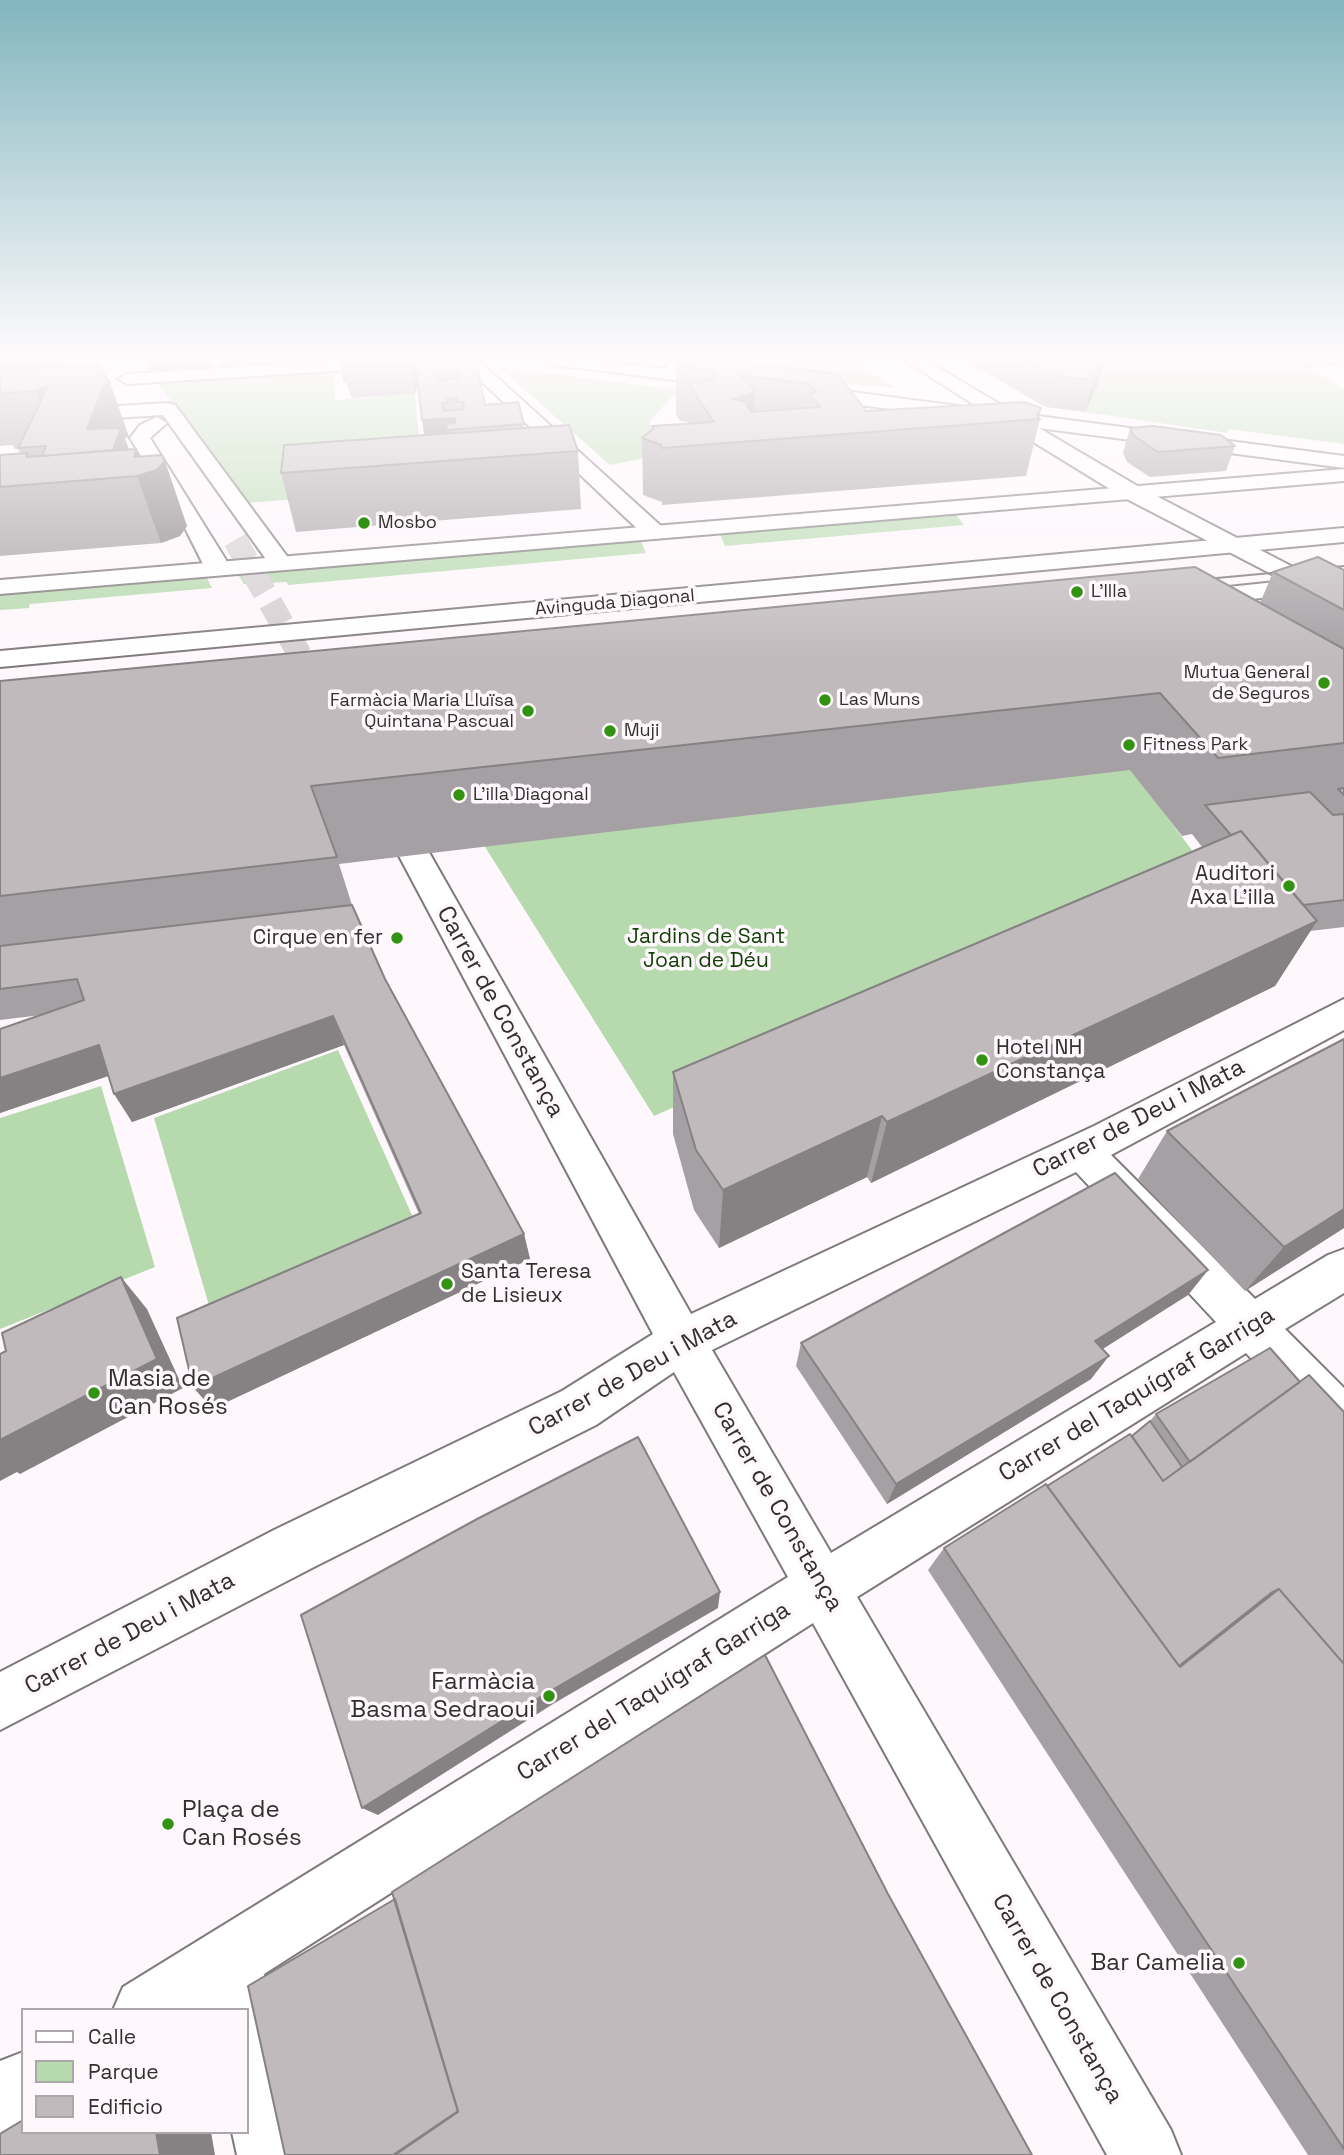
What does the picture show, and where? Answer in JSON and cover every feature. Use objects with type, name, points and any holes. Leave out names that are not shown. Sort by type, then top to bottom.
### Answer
[{"type":"street","points":[[154,461],[214,560],[216,569]]},
{"type":"street","points":[[183,461],[193,479]]},
{"type":"street","points":[[197,461],[278,559]]},
{"type":"street","points":[[577,461],[654,532]]},
{"type":"street","points":[[1080,461],[1230,546],[1344,601]]},
{"type":"street","points":[[0,587],[216,569],[278,559],[654,532],[1344,475]]},
{"type":"street","name":"Avinguda Diagonal","points":[[0,659],[1344,535]]},
{"type":"street","points":[[1162,600],[1344,583]]},
{"type":"street","name":"Carrer de Constança","points":[[414,854],[682,1341],[1146,2155]]},
{"type":"street","name":"Carrer de Deu i Mata","points":[[0,1702],[293,1549],[579,1408],[682,1341],[1080,1150],[1341,1019]]},
{"type":"street","points":[[1080,1150],[1105,1172],[1344,1422]]},
{"type":"street","name":"Carrer del Taquígraf Garriga","points":[[153,2008],[234,1984],[380,1866],[750,1629],[894,1546],[920,1526],[1344,1269]]},
{"type":"street","points":[[248,2043],[272,2155]]},
{"type":"street","points":[[0,2100],[21,2087]]},
{"type":"green space","points":[[214,461],[421,461],[424,489],[245,503]]},
{"type":"green space","points":[[605,461],[632,461],[610,465]]},
{"type":"green space","points":[[953,511],[964,525],[725,546],[719,532]]},
{"type":"green space","points":[[640,539],[646,553],[288,585],[287,582],[244,584],[237,573]]},
{"type":"green space","points":[[206,576],[212,588],[30,604],[29,608],[0,610],[0,593]]},
{"type":"green space","name":"Jardins de Sant Joan de Déu","points":[[1131,769],[1206,869],[654,1116],[482,842]]},
{"type":"green space","points":[[338,1050],[416,1224],[211,1312],[154,1118]]},
{"type":"green space","points":[[101,1086],[155,1267],[0,1329],[0,1118]]},
{"type":"building","points":[[0,461],[165,461],[157,470],[137,476],[0,487]]},
{"type":"building","points":[[282,461],[449,461],[281,473]]},
{"type":"building","points":[[1318,557],[1344,570],[1344,610],[1273,572]]},
{"type":"building","points":[[1195,567],[1344,649],[1344,743],[1218,758],[1160,693],[311,786],[337,857],[0,896],[0,681]]},
{"type":"building","points":[[1310,792],[1333,815],[1344,814],[1344,900],[1303,905],[1241,831],[1231,835],[1205,805]]},
{"type":"building","points":[[1241,831],[1317,921],[887,1122],[882,1116],[723,1190],[696,1150],[673,1072]]},
{"type":"building","points":[[352,905],[385,979],[524,1234],[193,1387],[177,1318],[421,1213],[333,1016],[114,1094],[99,1045],[0,1078],[0,1029],[84,1000],[77,979],[0,989],[0,946]]},
{"type":"building","points":[[1344,1039],[1344,1209],[1284,1247],[1167,1131]]},
{"type":"building","points":[[1115,1173],[1208,1270],[1095,1341],[1109,1356],[896,1484],[801,1343]]},
{"type":"building","points":[[121,1277],[157,1359],[0,1440],[0,1354],[6,1351],[2,1333]]},
{"type":"building","points":[[1270,1348],[1300,1382],[1190,1462],[1156,1414]]},
{"type":"building","points":[[1309,1375],[1344,1412],[1344,1664],[1279,1589],[1179,1666],[1047,1486],[1130,1434],[1163,1481]]},
{"type":"building","points":[[1150,1421],[1182,1467],[1163,1481],[1132,1436]]},
{"type":"building","points":[[638,1437],[720,1592],[547,1693],[362,1808],[301,1615],[479,1518]]},
{"type":"building","points":[[1046,1484],[1180,1667],[1279,1589],[1344,1664],[1344,2149],[944,1548]]},
{"type":"building","points":[[765,1655],[888,1894],[1032,2155],[395,2155],[458,2112],[392,1892]]},
{"type":"building","points":[[395,1899],[458,2111],[393,2155],[285,2155],[248,1986]]},
{"type":"building","points":[[21,2121],[21,2134],[156,2134],[160,2155],[0,2155],[0,2134]]},
{"type":"tunnel","points":[[235,540],[323,696]]},
{"type":"tram line","points":[[1317,569],[1344,566]]},
{"type":"tram line","points":[[1195,580],[1293,571]]},
{"type":"place","name":"Mosbo","points":[[364,523]]},
{"type":"place","name":"L'Illa","points":[[1077,592]]},
{"type":"place","name":"Mutua General de Seguros","points":[[1324,683]]},
{"type":"place","name":"Las Muns","points":[[825,700]]},
{"type":"place","name":"Farmàcia Maria Lluïsa Quintana Pascual","points":[[528,711]]},
{"type":"place","name":"Muji","points":[[610,731]]},
{"type":"place","name":"Fitness Park","points":[[1129,745]]},
{"type":"place","name":"L'illa Diagonal","points":[[459,795]]},
{"type":"place","name":"Auditori Axa L’illa","points":[[1289,886]]},
{"type":"place","name":"Cirque en fer","points":[[397,938]]},
{"type":"place","name":"Hotel NH Constança","points":[[982,1060]]},
{"type":"place","name":"Santa Teresa de Lisieux","points":[[447,1284]]},
{"type":"place","name":"Masia de Can Rosés","points":[[94,1393]]},
{"type":"place","name":"Farmàcia Basma Sedraoui","points":[[549,1696]]},
{"type":"place","name":"Plaça de Can Rosés","points":[[168,1824]]},
{"type":"place","name":"Bar Camelia","points":[[1239,1963]]}]
